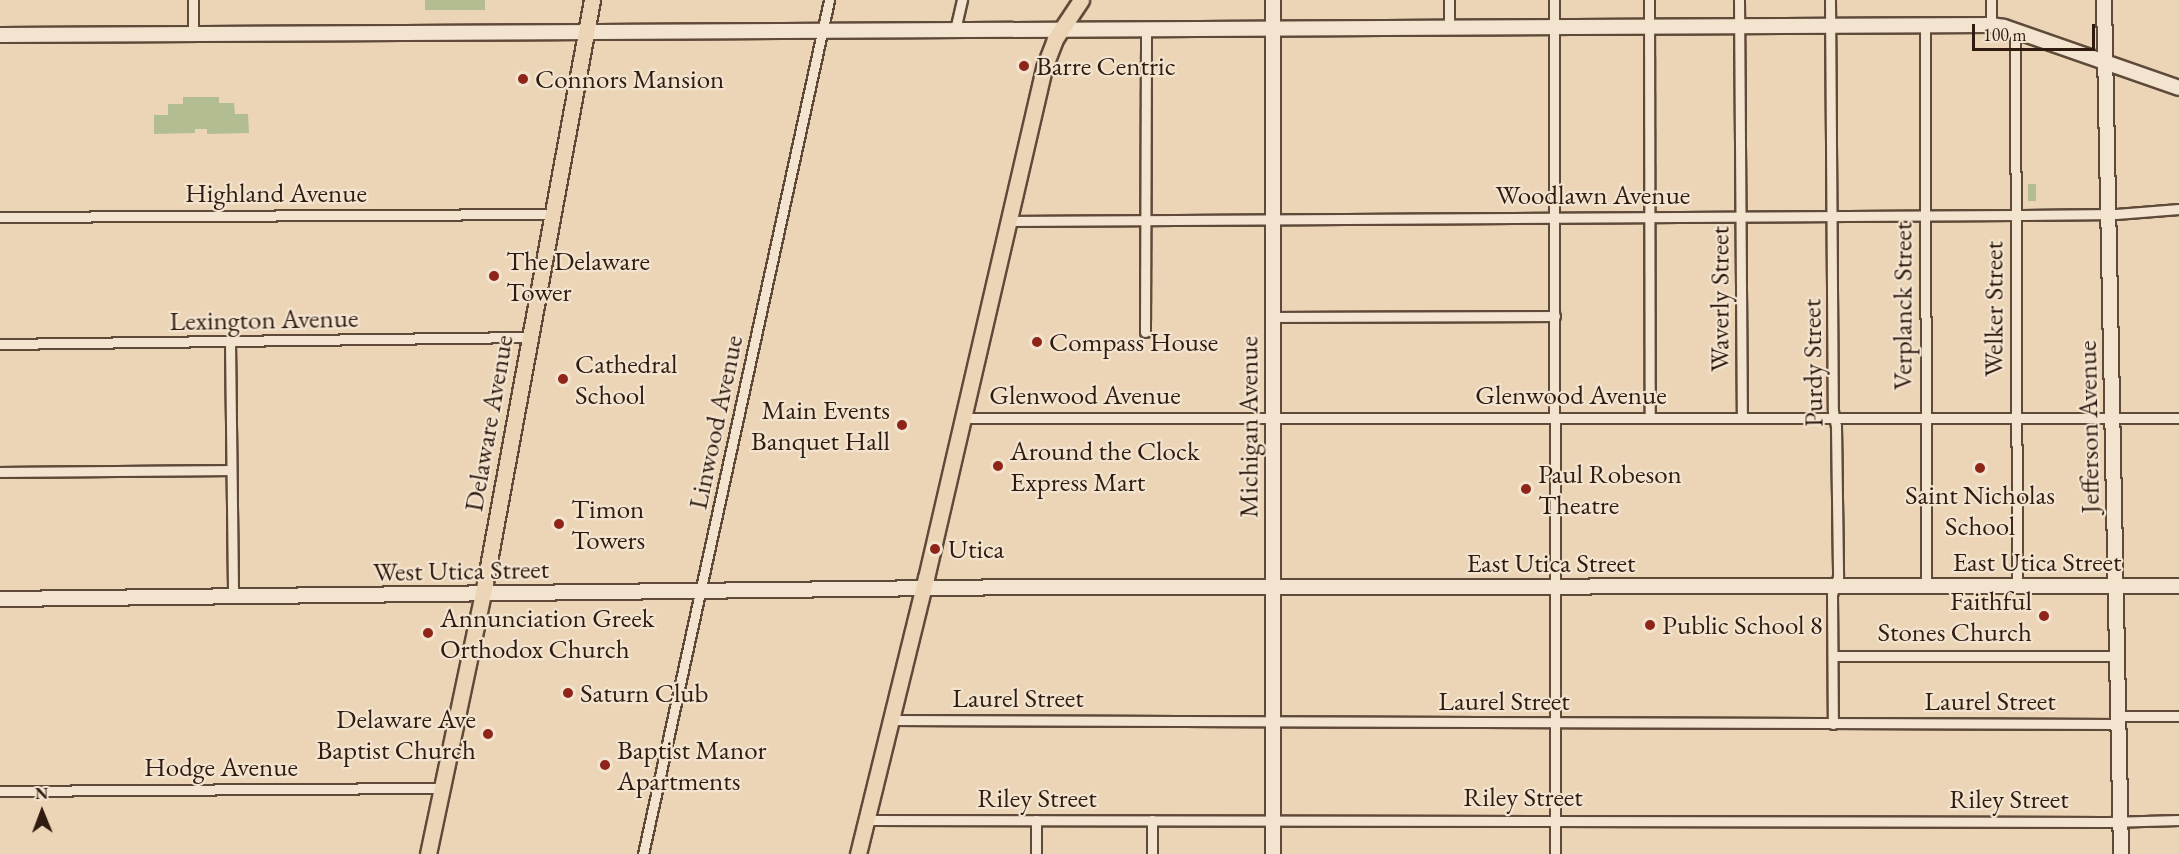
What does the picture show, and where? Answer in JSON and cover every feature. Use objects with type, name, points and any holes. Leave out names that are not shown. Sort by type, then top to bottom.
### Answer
[{"type":"main road","name":"Delaware Avenue","points":[[428,854],[483,594],[592,0]]},
{"type":"main road","points":[[858,854],[1047,58],[1060,30],[1081,0]]},
{"type":"street","points":[[193,0],[193,34]]},
{"type":"street","name":"Linwood Avenue","points":[[643,854],[829,0]]},
{"type":"street","points":[[955,30],[962,0]]},
{"type":"street","name":"Michigan Avenue","points":[[1273,0],[1273,854]]},
{"type":"street","points":[[1449,0],[1449,28]]},
{"type":"street","points":[[1554,0],[1555,854]]},
{"type":"street","points":[[1649,0],[1650,418]]},
{"type":"street","name":"Waverly Street","points":[[1739,0],[1742,417]]},
{"type":"street","name":"Purdy Street","points":[[1830,0],[1838,578],[1832,594],[1833,724]]},
{"type":"street","points":[[1991,0],[1991,25]]},
{"type":"street","name":"Jefferson Avenue","points":[[2104,0],[2115,656],[2121,854]]},
{"type":"street","name":"Verplanck Street","points":[[1925,25],[1926,586]]},
{"type":"street","points":[[0,35],[1991,25],[2015,31],[2179,88]]},
{"type":"street","points":[[1145,332],[1146,30]]},
{"type":"street","name":"Welker Street","points":[[2015,31],[2017,586]]},
{"type":"street","name":"Woodlawn Avenue","points":[[1008,221],[1924,216],[2108,214],[2179,209]]},
{"type":"street","name":"Highland Avenue","points":[[0,217],[552,214]]},
{"type":"street","points":[[1272,317],[1555,316]]},
{"type":"street","name":"Lexington Avenue","points":[[0,344],[529,337]]},
{"type":"street","points":[[230,342],[233,596]]},
{"type":"street","name":"Glenwood Avenue","points":[[963,418],[2179,418]]},
{"type":"street","points":[[0,472],[231,470]]},
{"type":"street","name":"East Utica Street","points":[[923,588],[2179,586]]},
{"type":"street","name":"West Utica Street","points":[[0,599],[923,588]]},
{"type":"street","points":[[1833,656],[2115,656]]},
{"type":"street","name":"Laurel Street","points":[[891,720],[1833,724],[2117,720],[2179,716]]},
{"type":"street","name":"Hodge Avenue","points":[[0,791],[442,788]]},
{"type":"street","name":"Riley Street","points":[[866,820],[2179,820]]},
{"type":"street","points":[[1036,820],[1036,854]]},
{"type":"street","points":[[1152,820],[1152,854]]},
{"type":"green space","points":[[425,0],[485,0],[485,10],[425,10]]},
{"type":"green space","points":[[183,97],[219,97],[219,103],[234,103],[235,114],[248,114],[249,133],[207,134],[207,129],[195,129],[195,133],[154,134],[154,115],[168,115],[168,104],[183,104]]},
{"type":"green space","points":[[2028,184],[2036,184],[2036,201],[2028,201]]},
{"type":"place","name":"Barre Centric","points":[[1024,66]]},
{"type":"place","name":"Connors Mansion","points":[[523,79]]},
{"type":"place","name":"The Delaware Tower","points":[[494,276]]},
{"type":"place","name":"Compass House","points":[[1037,342]]},
{"type":"place","name":"Cathedral School","points":[[563,379]]},
{"type":"place","name":"Main Events Banquet Hall","points":[[902,425]]},
{"type":"place","name":"Around the Clock Express Mart","points":[[998,466]]},
{"type":"place","name":"Saint Nicholas School","points":[[1980,468]]},
{"type":"place","name":"Paul Robeson Theatre","points":[[1526,489]]},
{"type":"place","name":"Timon Towers","points":[[559,524]]},
{"type":"place","name":"Utica","points":[[935,549]]},
{"type":"place","name":"Faithful Stones Church","points":[[2044,616]]},
{"type":"place","name":"Public School 8","points":[[1650,625]]},
{"type":"place","name":"Annunciation Greek Orthodox Church","points":[[428,633]]},
{"type":"place","name":"Saturn Club","points":[[568,693]]},
{"type":"place","name":"Delaware Ave Baptist Church","points":[[488,734]]},
{"type":"place","name":"Baptist Manor Apartments","points":[[605,765]]}]
